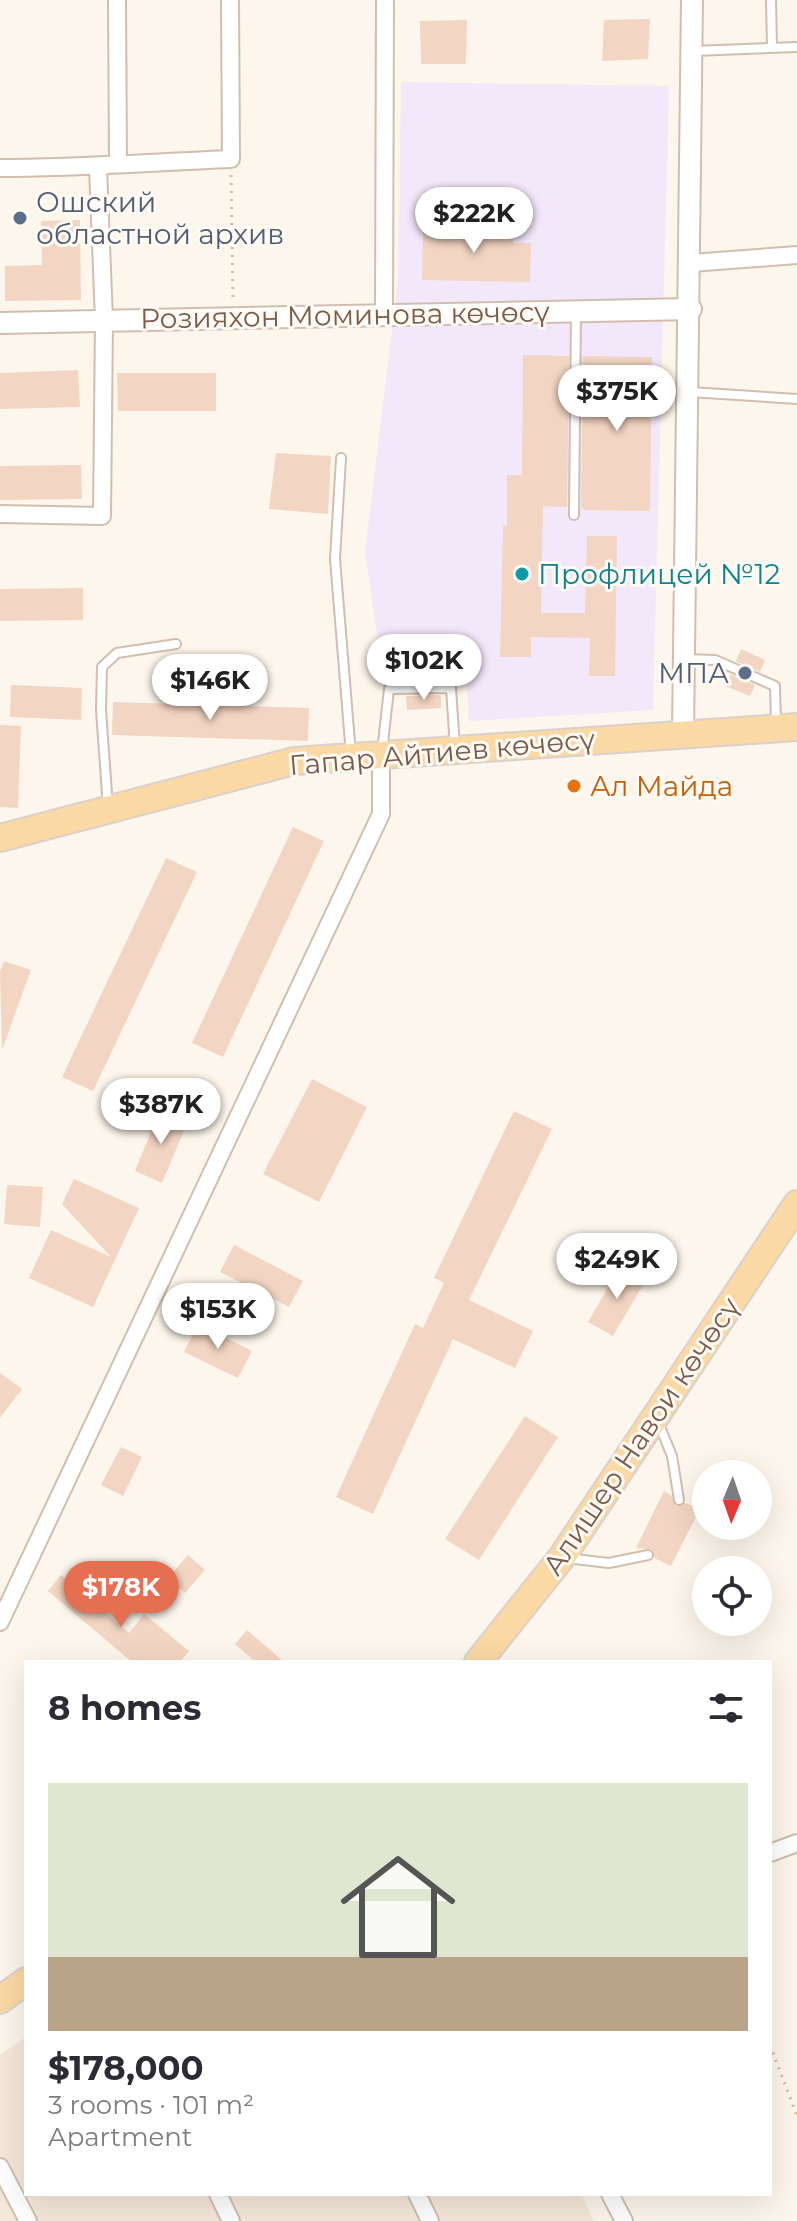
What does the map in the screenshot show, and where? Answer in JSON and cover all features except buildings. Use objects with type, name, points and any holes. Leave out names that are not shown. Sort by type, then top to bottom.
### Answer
[{"type":"main road","name":"Гапар Айтиев көчөсү","points":[[0,838],[294,761],[786,727]]},
{"type":"main road","name":"Алишер Навои көчөсү","points":[[480,1660],[562,1557],[797,1204]]},
{"type":"main road","points":[[0,2000],[24,1982]]},
{"type":"street","points":[[117,0],[118,163]]},
{"type":"street","points":[[0,168],[98,168],[118,163],[231,159],[230,0]]},
{"type":"street","points":[[384,314],[385,0]]},
{"type":"street","points":[[683,733],[682,659],[690,392],[692,0]]},
{"type":"street","points":[[0,514],[102,516],[104,320],[98,168]]},
{"type":"street","points":[[691,263],[797,255]]},
{"type":"street","name":"Розияхон Моминова көчөсү","points":[[0,323],[691,309]]},
{"type":"street","points":[[0,1622],[381,814],[381,754]]},
{"type":"street","points":[[772,1852],[797,1843]]},
{"type":"street","points":[[0,2167],[28,2221]]},
{"type":"street","points":[[219,2196],[231,2221]]},
{"type":"street","points":[[418,2196],[430,2221]]},
{"type":"street","points":[[611,2196],[624,2221]]},
{"type":"lane","points":[[771,0],[772,47]]},
{"type":"lane","points":[[692,51],[797,47]]},
{"type":"lane","points":[[574,515],[576,311]]},
{"type":"lane","points":[[690,392],[797,399]]},
{"type":"lane","points":[[341,458],[335,559],[351,756]]},
{"type":"lane","points":[[108,808],[101,710],[102,667],[117,653],[176,644]]},
{"type":"lane","points":[[682,659],[715,660],[775,686],[786,727]]},
{"type":"lane","points":[[381,754],[389,689],[451,688],[455,749]]},
{"type":"lane","points":[[656,1418],[672,1456],[679,1500]]},
{"type":"lane","points":[[562,1557],[609,1563],[648,1555]]},
{"type":"path","points":[[231,159],[233,317]]},
{"type":"path","points":[[772,2050],[797,2116]]},
{"type":"shaded area","points":[[401,82],[669,86],[653,710],[469,721],[465,645],[378,641],[365,552],[398,280]]},
{"type":"shaded area","points":[[24,2038],[24,2196],[582,2196],[594,2221],[0,2221],[0,2055]]},
{"type":"place","name":"Ошский областной архив","points":[[20,218]]},
{"type":"place","name":"Профлицей №12","points":[[522,574]]},
{"type":"place","name":"МПА","points":[[745,673]]},
{"type":"place","name":"Ал Майда","points":[[574,786]]}]
